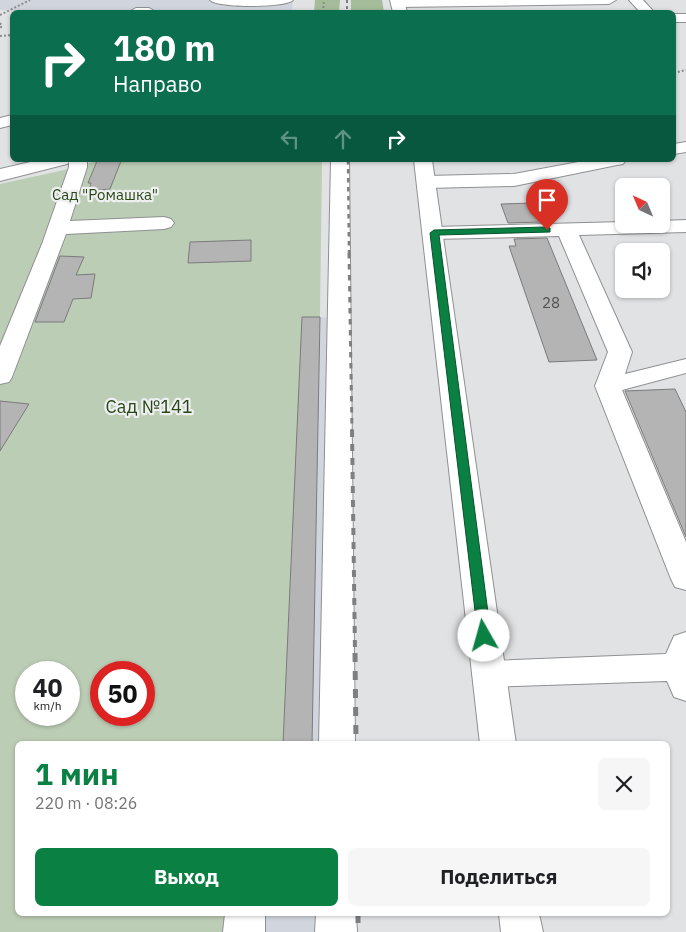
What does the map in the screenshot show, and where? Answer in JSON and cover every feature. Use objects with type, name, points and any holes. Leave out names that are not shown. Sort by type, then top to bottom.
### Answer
[{"type":"main road","points":[[217,0],[255,4],[286,0]]},
{"type":"main road","points":[[398,5],[476,1],[609,0]]},
{"type":"main road","points":[[636,0],[645,10]]},
{"type":"main road","points":[[0,175],[53,162]]},
{"type":"main road","points":[[0,377],[58,228],[77,162]]},
{"type":"main road","points":[[337,741],[340,162]]},
{"type":"main road","points":[[498,741],[425,171],[514,180],[550,166],[595,162]]},
{"type":"main road","points":[[58,228],[164,223]]},
{"type":"main road","points":[[434,233],[686,226]]},
{"type":"main road","points":[[566,229],[620,352],[608,386],[686,578]]},
{"type":"main road","points":[[608,386],[686,366]]},
{"type":"main road","points":[[489,674],[684,666]]},
{"type":"main road","points":[[244,932],[246,916]]},
{"type":"main road","points":[[336,916],[336,932]]},
{"type":"main road","points":[[519,916],[522,932]]},
{"type":"path","points":[[0,13],[30,0]]},
{"type":"path","points":[[0,23],[2,26],[0,28]]},
{"type":"shaded area","points":[[0,0],[293,0],[292,10],[0,10]]},
{"type":"shaded area","points":[[339,317],[337,741],[283,741],[302,318]]},
{"type":"shaded area","points":[[245,916],[337,916],[337,932],[243,932]]},
{"type":"green space","points":[[315,0],[340,0],[339,10],[314,10]]},
{"type":"green space","points":[[351,0],[382,0],[384,10],[351,10]]},
{"type":"green space","name":"Сад №141","points":[[93,162],[322,162],[320,317],[303,318],[284,741],[15,741],[15,916],[245,916],[243,932],[0,932],[0,184]]},
{"type":"building","points":[[97,162],[121,162],[110,189],[89,191],[91,183],[88,183]]},
{"type":"building","points":[[533,203],[541,222],[508,223],[501,204]]},
{"type":"building","points":[[547,238],[597,360],[549,362],[509,246],[516,246],[514,239]]},
{"type":"building","points":[[251,240],[251,261],[188,263],[190,242]]},
{"type":"building","points":[[60,256],[84,257],[76,275],[95,274],[91,298],[73,299],[64,322],[35,322]]},
{"type":"building","points":[[302,317],[320,317],[312,741],[283,741]]},
{"type":"building","points":[[675,389],[686,412],[686,537],[625,391]]},
{"type":"building","points":[[0,401],[29,404],[0,451]]},
{"type":"railway","points":[[347,0],[347,10]]},
{"type":"railway","points":[[348,162],[349,254]]},
{"type":"railway","points":[[349,253],[352,432]]},
{"type":"railway","points":[[352,430],[355,654]]},
{"type":"railway","points":[[355,653],[356,741]]},
{"type":"railway","points":[[358,916],[358,932]]},
{"type":"route","points":[[484,636],[434,233],[547,230]]},
{"type":"park label","name":"Сад \"Ромашка\"","points":[[105,195]]}]
